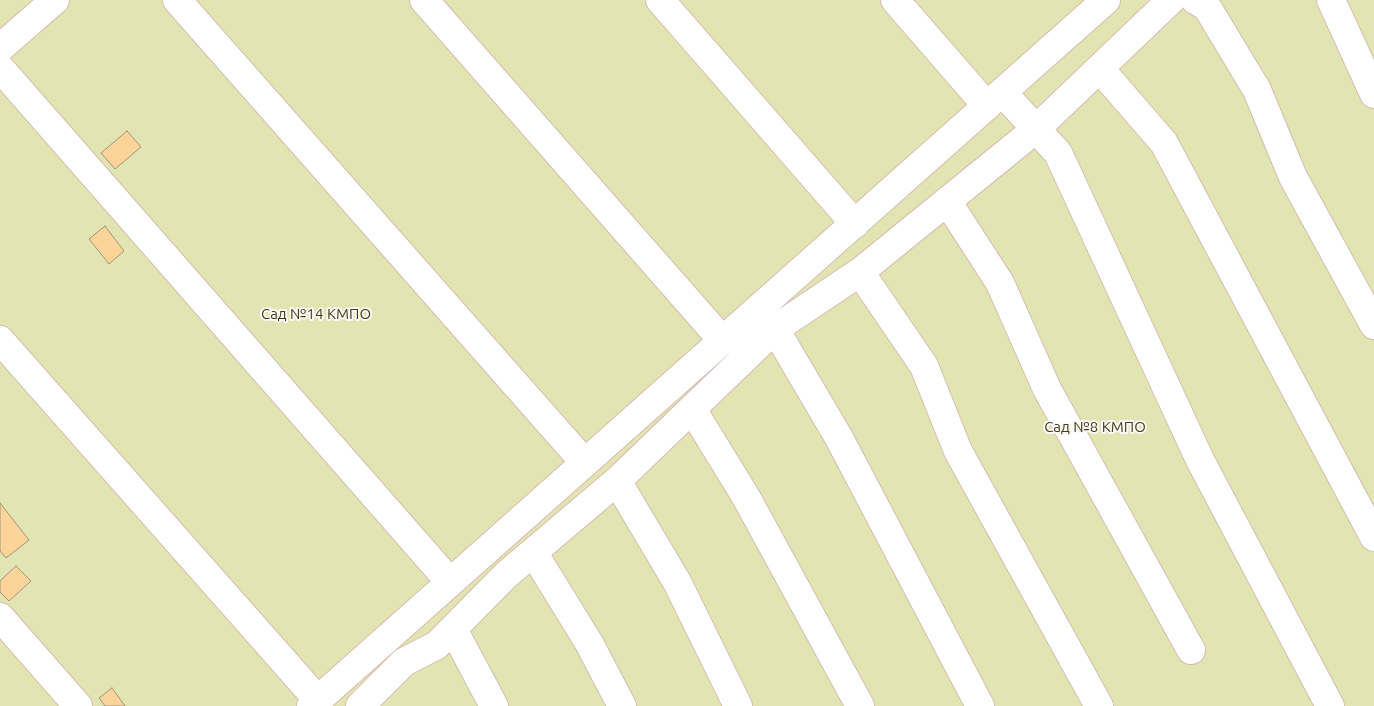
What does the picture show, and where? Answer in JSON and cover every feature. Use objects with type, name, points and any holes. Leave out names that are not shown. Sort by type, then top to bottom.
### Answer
[{"type":"lane","points":[[0,48],[55,0]]},
{"type":"lane","points":[[178,0],[585,463]]},
{"type":"lane","points":[[424,0],[722,341]]},
{"type":"lane","points":[[660,0],[855,224]]},
{"type":"lane","points":[[895,0],[995,100],[1036,129],[1058,153],[1200,460],[1330,706]]},
{"type":"lane","points":[[0,340],[314,703],[1106,0]]},
{"type":"lane","points":[[365,704],[404,662],[437,645],[506,575],[617,481],[775,329],[860,272],[1036,129],[1171,0]]},
{"type":"lane","points":[[1195,0],[1206,7],[1257,90],[1293,178],[1374,325]]},
{"type":"lane","points":[[1332,0],[1374,94]]},
{"type":"lane","points":[[0,68],[450,582]]},
{"type":"lane","points":[[1100,69],[1164,143],[1374,537]]},
{"type":"lane","points":[[947,201],[1000,283],[1047,389],[1191,650]]},
{"type":"lane","points":[[860,272],[924,366],[958,452],[1099,706]]},
{"type":"lane","points":[[775,329],[839,438],[980,706]]},
{"type":"lane","points":[[692,409],[746,497],[860,706]]},
{"type":"lane","points":[[617,481],[677,582],[738,706]]},
{"type":"lane","points":[[533,552],[589,643],[622,706]]},
{"type":"lane","points":[[0,618],[78,706]]},
{"type":"lane","points":[[452,629],[494,706]]},
{"type":"green space","points":[[0,0],[1374,0],[1374,706],[0,706]]},
{"type":"building","points":[[127,131],[141,147],[115,169],[101,153]]},
{"type":"building","points":[[105,226],[124,251],[109,264],[89,239]]},
{"type":"building","points":[[0,503],[29,540],[6,558],[0,551]]},
{"type":"building","points":[[16,566],[31,581],[9,601],[0,592],[0,581]]},
{"type":"building","points":[[112,688],[125,706],[105,706],[99,698]]},
{"type":"park label","name":"Сад №14 КМПО","points":[[316,314]]},
{"type":"park label","name":"Сад №8 КМПО","points":[[1095,427]]}]
